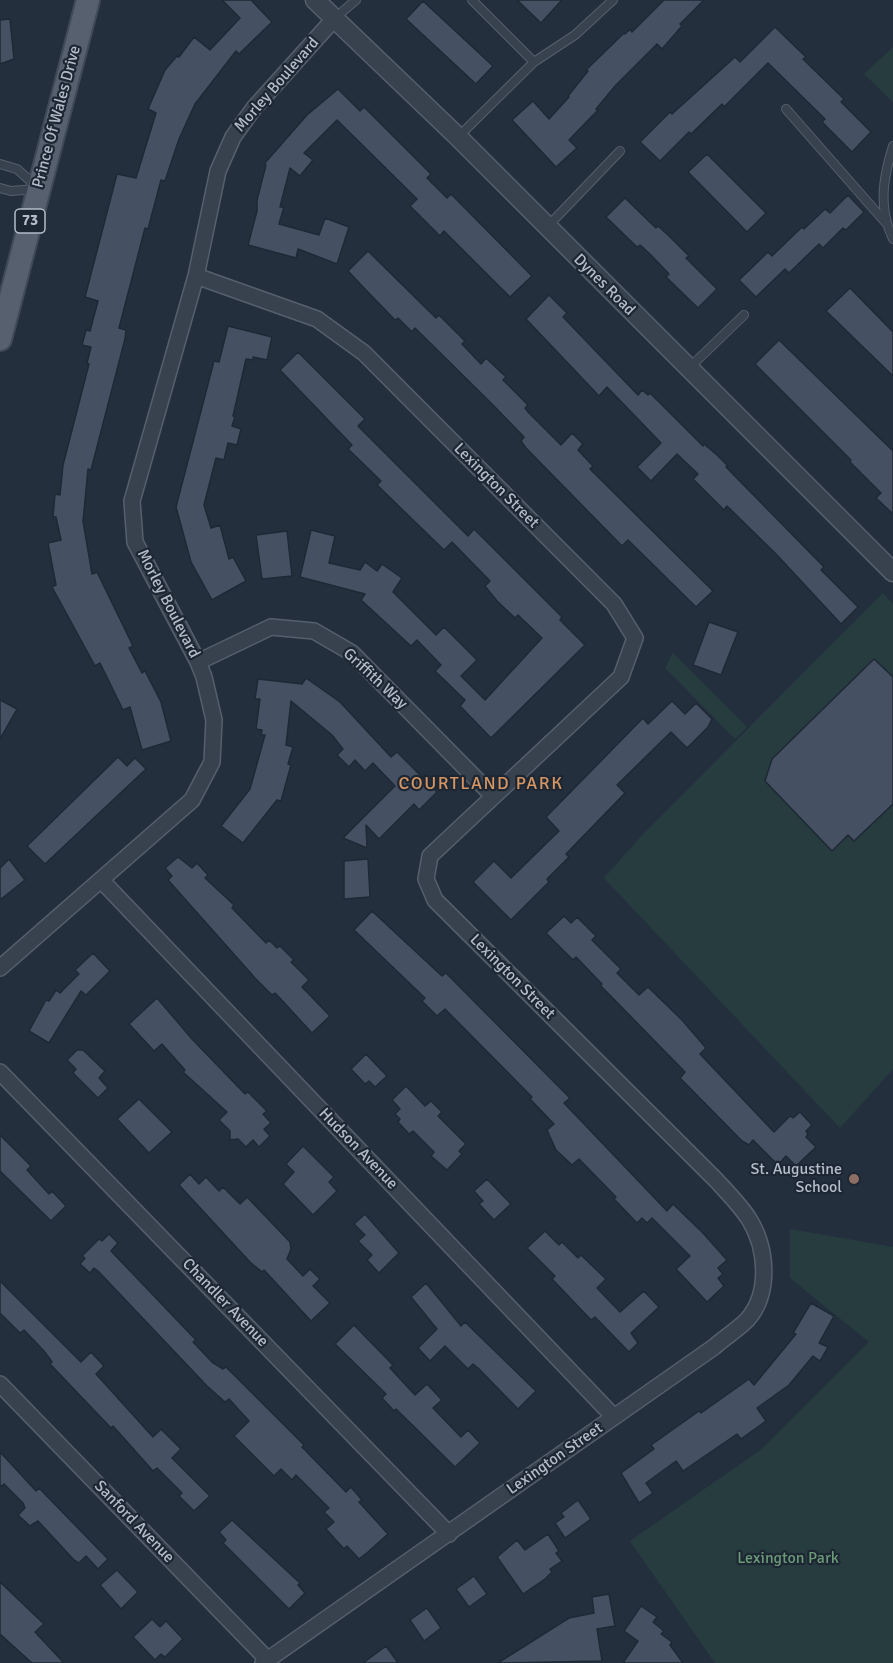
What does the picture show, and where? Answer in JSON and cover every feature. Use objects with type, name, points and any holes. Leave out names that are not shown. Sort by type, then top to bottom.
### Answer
[{"type":"main road","name":"Prince Of Wales Drive","points":[[0,339],[88,0]]},
{"type":"street","name":"Dynes Road","points":[[315,0],[458,137],[893,572]]},
{"type":"street","name":"Morley Boulevard","points":[[0,968],[192,800],[212,762],[214,720],[204,677],[135,542],[132,501],[196,276],[218,171],[233,137],[254,108],[334,19]]},
{"type":"street","name":"Lexington Street","points":[[196,276],[317,319],[364,353],[614,604],[635,638],[621,677],[430,856],[426,879],[435,900],[716,1180],[749,1218],[762,1248],[763,1283],[757,1304],[747,1320],[714,1347],[265,1661]]},
{"type":"street","name":"Griffith Way","points":[[198,662],[271,627],[314,631],[352,653],[493,796]]},
{"type":"street","name":"Hudson Avenue","points":[[102,881],[614,1417]]},
{"type":"street","name":"Chandler Avenue","points":[[0,1072],[449,1534]]},
{"type":"street","name":"Sanford Avenue","points":[[0,1384],[265,1661]]},
{"type":"lane","points":[[334,19],[356,0]]},
{"type":"lane","points":[[472,0],[534,62]]},
{"type":"lane","points":[[458,137],[534,62],[575,35],[613,0]]},
{"type":"lane","points":[[786,109],[886,223],[893,239]]},
{"type":"lane","points":[[886,223],[883,179],[893,146]]},
{"type":"lane","points":[[547,228],[620,151]]},
{"type":"lane","points":[[0,164],[17,169],[38,188]]},
{"type":"lane","points":[[0,188],[11,191],[38,188]]},
{"type":"lane","points":[[688,369],[744,315]]},
{"type":"green space","points":[[893,47],[893,102],[864,74]]},
{"type":"green space","points":[[883,593],[893,604],[893,1069],[840,1128],[604,878],[644,833]]},
{"type":"green space","points":[[673,653],[747,727],[735,739],[665,668]]},
{"type":"green space","name":"Lexington Park","points":[[790,1229],[893,1247],[893,1663],[715,1663],[630,1541],[762,1449],[869,1342],[790,1278]]},
{"type":"building","points":[[222,0],[251,0],[272,22],[239,54],[236,51],[195,104],[179,139],[165,181],[161,180],[148,229],[145,228],[119,328],[126,330],[125,339],[91,470],[88,469],[83,521],[92,574],[97,572],[133,646],[129,648],[142,673],[145,671],[161,702],[171,741],[142,750],[130,707],[123,710],[100,663],[95,666],[52,587],[56,585],[48,543],[61,540],[56,517],[53,517],[55,494],[60,495],[63,465],[89,364],[87,363],[91,347],[82,345],[86,330],[90,331],[98,301],[85,297],[117,174],[136,178],[156,113],[148,109],[165,70],[177,56],[179,57],[194,37],[210,50],[240,18]]},
{"type":"building","points":[[517,0],[562,0],[541,23]]},
{"type":"building","points":[[664,0],[704,0],[680,24],[682,26],[662,49],[657,44],[616,85],[596,109],[598,110],[569,140],[577,148],[556,167],[512,120],[533,101],[549,119],[569,97],[588,71],[586,70],[624,33],[630,29],[632,32]]},
{"type":"building","points":[[423,1],[493,66],[476,84],[406,19]]},
{"type":"building","points":[[10,19],[14,59],[0,64],[0,20]]},
{"type":"building","points":[[775,27],[806,57],[803,59],[844,99],[841,102],[871,132],[852,152],[822,122],[825,119],[768,63],[724,107],[722,104],[660,161],[640,142],[670,112],[672,114],[735,57],[740,62]]},
{"type":"building","points":[[338,89],[360,111],[364,107],[431,174],[427,178],[447,198],[451,194],[532,276],[510,297],[444,231],[440,236],[410,206],[417,199],[337,120],[304,153],[313,160],[300,176],[290,168],[280,207],[284,207],[279,224],[319,235],[325,218],[349,227],[337,264],[298,249],[296,258],[248,245],[257,211],[257,200],[266,165],[264,164],[307,115]]},
{"type":"building","points":[[707,154],[766,213],[747,232],[688,172]]},
{"type":"building","points":[[848,195],[864,212],[846,230],[843,228],[823,248],[819,244],[789,273],[785,269],[756,297],[739,280],[768,252],[772,256],[802,227],[804,229],[825,209],[830,213]]},
{"type":"building","points":[[625,198],[656,228],[658,226],[668,235],[689,256],[686,258],[717,289],[698,308],[666,277],[669,274],[650,254],[640,245],[637,247],[606,217]]},
{"type":"building","points":[[368,251],[436,318],[439,315],[465,341],[462,344],[481,364],[486,358],[506,377],[503,380],[528,405],[525,408],[529,413],[561,445],[572,433],[583,444],[578,450],[593,466],[590,469],[713,591],[696,607],[628,540],[622,546],[526,448],[521,441],[524,437],[492,404],[415,328],[412,332],[398,318],[395,320],[348,271]]},
{"type":"building","points":[[850,288],[893,332],[893,376],[826,311]]},
{"type":"building","points":[[549,295],[567,313],[563,317],[638,395],[642,390],[648,395],[650,393],[703,446],[704,444],[727,465],[726,467],[824,567],[821,570],[858,607],[841,624],[777,555],[727,506],[724,510],[693,479],[698,474],[677,454],[651,481],[637,467],[661,443],[607,387],[599,396],[526,319]]},
{"type":"building","points":[[228,326],[272,337],[267,360],[253,357],[253,360],[246,359],[233,416],[235,417],[232,426],[241,429],[237,445],[228,443],[224,460],[216,458],[204,505],[211,528],[220,525],[229,559],[233,557],[246,581],[212,600],[191,562],[176,507],[214,361],[219,362]]},
{"type":"building","points":[[779,340],[893,451],[893,514],[876,498],[881,493],[850,462],[851,460],[755,364]]},
{"type":"building","points":[[298,352],[365,419],[358,426],[468,536],[474,529],[562,617],[560,620],[585,645],[491,738],[460,706],[465,700],[435,671],[441,665],[417,640],[411,646],[361,600],[365,594],[300,577],[311,530],[335,536],[329,563],[360,570],[365,562],[377,571],[382,564],[402,578],[393,592],[436,635],[444,627],[477,660],[461,676],[485,700],[542,638],[518,615],[515,618],[497,601],[485,586],[490,581],[452,542],[444,550],[377,485],[381,481],[348,449],[352,445],[280,370]]},
{"type":"building","points":[[287,531],[292,576],[262,579],[256,535]]},
{"type":"building","points":[[709,622],[738,632],[721,675],[693,665]]},
{"type":"building","points":[[874,659],[893,677],[893,804],[854,841],[848,835],[832,851],[765,781],[772,759]]},
{"type":"building","points":[[306,678],[340,702],[391,757],[397,752],[437,792],[419,810],[414,804],[379,839],[366,825],[367,848],[343,838],[395,786],[373,763],[365,771],[355,760],[349,767],[337,755],[343,749],[332,735],[291,701],[286,745],[293,747],[288,764],[291,765],[281,801],[277,800],[243,843],[221,826],[250,789],[265,735],[261,735],[262,730],[256,729],[260,699],[255,699],[258,679],[302,684]]},
{"type":"building","points":[[0,700],[17,709],[0,739]]},
{"type":"building","points":[[672,701],[685,714],[696,703],[712,719],[708,727],[687,748],[671,732],[617,785],[625,793],[566,854],[569,857],[547,879],[549,882],[511,920],[473,882],[494,861],[511,878],[559,831],[546,817],[643,718],[648,724]]},
{"type":"building","points":[[118,757],[127,766],[135,758],[146,769],[45,864],[27,846]]},
{"type":"building","points":[[178,857],[192,868],[197,863],[208,875],[205,878],[234,905],[232,908],[266,943],[269,940],[277,948],[280,946],[294,960],[291,962],[309,980],[302,987],[330,1016],[312,1033],[275,993],[272,995],[255,978],[168,880],[172,876],[165,868]]},
{"type":"building","points":[[9,859],[25,880],[0,900],[0,868]]},
{"type":"building","points":[[368,859],[370,897],[344,899],[344,861]]},
{"type":"building","points":[[372,911],[442,976],[446,973],[570,1098],[564,1103],[667,1211],[673,1204],[727,1260],[718,1268],[723,1274],[718,1278],[724,1286],[707,1302],[676,1269],[690,1256],[652,1218],[647,1223],[642,1218],[637,1223],[614,1199],[616,1197],[579,1159],[572,1165],[556,1150],[547,1130],[554,1124],[530,1099],[532,1097],[445,1009],[437,1016],[422,1001],[425,998],[354,930]]},
{"type":"building","points":[[564,916],[571,923],[577,917],[596,936],[592,940],[621,969],[617,973],[639,995],[648,987],[682,1020],[706,1048],[700,1054],[774,1132],[790,1116],[793,1118],[800,1112],[812,1125],[806,1131],[808,1134],[806,1137],[816,1147],[796,1166],[786,1156],[778,1165],[753,1140],[749,1145],[742,1141],[680,1078],[685,1072],[600,985],[602,984],[576,957],[573,960],[546,933]]},
{"type":"building","points":[[93,953],[110,971],[86,995],[81,991],[49,1043],[29,1031],[46,1000],[49,1001],[56,990],[60,993],[79,974],[75,970]]},
{"type":"building","points":[[157,998],[192,1039],[245,1094],[248,1092],[267,1111],[263,1114],[271,1123],[264,1129],[270,1136],[259,1147],[253,1140],[246,1147],[238,1139],[230,1140],[230,1131],[219,1120],[227,1112],[183,1072],[185,1070],[162,1044],[154,1051],[129,1024]]},
{"type":"building","points":[[77,1050],[83,1050],[105,1071],[99,1078],[108,1088],[98,1098],[73,1073],[76,1069],[67,1060]]},
{"type":"building","points":[[366,1054],[387,1076],[375,1087],[369,1081],[365,1084],[351,1069]]},
{"type":"building","points":[[406,1086],[425,1106],[431,1101],[442,1112],[438,1116],[466,1144],[459,1151],[462,1154],[447,1170],[431,1156],[434,1152],[413,1131],[409,1134],[398,1122],[400,1119],[395,1114],[400,1109],[392,1100]]},
{"type":"building","points":[[139,1099],[172,1132],[149,1153],[117,1119]]},
{"type":"building","points":[[0,1135],[31,1166],[27,1170],[49,1194],[52,1191],[66,1206],[51,1221],[0,1171]]},
{"type":"building","points":[[303,1146],[334,1177],[329,1182],[337,1191],[313,1215],[283,1184],[294,1172],[286,1164]]},
{"type":"building","points":[[190,1174],[199,1184],[206,1177],[219,1191],[223,1187],[240,1204],[247,1197],[290,1242],[291,1249],[287,1259],[303,1276],[310,1269],[320,1279],[313,1286],[330,1303],[311,1321],[264,1270],[262,1272],[250,1262],[179,1185]]},
{"type":"building","points":[[487,1179],[511,1204],[494,1220],[479,1204],[483,1201],[474,1191]]},
{"type":"building","points":[[365,1214],[399,1253],[379,1273],[367,1260],[372,1255],[358,1241],[365,1235],[354,1224]]},
{"type":"building","points":[[545,1231],[559,1245],[562,1242],[578,1258],[581,1255],[606,1279],[597,1288],[620,1312],[644,1291],[659,1307],[631,1333],[638,1343],[629,1352],[595,1317],[591,1320],[552,1279],[555,1276],[527,1248]]},
{"type":"building","points":[[109,1234],[118,1243],[111,1251],[196,1340],[193,1342],[212,1362],[223,1369],[226,1367],[304,1445],[302,1447],[346,1492],[351,1487],[362,1500],[359,1502],[388,1534],[368,1552],[359,1559],[347,1546],[344,1549],[326,1529],[334,1522],[324,1512],[329,1508],[296,1475],[292,1480],[281,1469],[274,1476],[234,1436],[249,1421],[229,1399],[225,1402],[207,1386],[98,1271],[94,1268],[90,1273],[80,1264],[85,1258],[82,1256],[99,1239],[102,1241]]},
{"type":"building","points":[[0,1281],[81,1362],[91,1352],[104,1366],[96,1374],[153,1437],[161,1429],[181,1449],[172,1458],[210,1496],[194,1511],[179,1496],[182,1493],[157,1468],[153,1471],[113,1426],[111,1428],[50,1364],[52,1362],[44,1351],[24,1330],[20,1333],[0,1313]]},
{"type":"building","points":[[426,1283],[461,1326],[465,1322],[536,1391],[518,1409],[478,1368],[473,1364],[468,1369],[445,1346],[430,1361],[418,1348],[437,1329],[411,1297]]},
{"type":"building","points":[[811,1303],[834,1316],[819,1343],[828,1347],[820,1361],[813,1356],[789,1385],[757,1408],[766,1421],[741,1439],[737,1434],[683,1471],[676,1461],[646,1483],[653,1493],[639,1503],[621,1473],[654,1449],[651,1445],[699,1411],[701,1413],[749,1379],[754,1385],[796,1334],[793,1333]]},
{"type":"building","points":[[354,1325],[393,1365],[390,1368],[415,1395],[427,1384],[442,1400],[433,1408],[461,1437],[468,1430],[480,1443],[455,1467],[396,1409],[394,1411],[382,1398],[386,1394],[335,1344]]},
{"type":"building","points":[[0,1452],[36,1491],[39,1488],[108,1559],[98,1569],[86,1556],[79,1563],[74,1560],[38,1521],[30,1526],[18,1515],[25,1508],[23,1503],[4,1484],[0,1487]]},
{"type":"building","points":[[578,1500],[591,1519],[565,1538],[555,1523],[564,1517],[561,1513]]},
{"type":"building","points":[[232,1520],[300,1583],[298,1585],[305,1593],[289,1609],[223,1543],[226,1540],[219,1532]]},
{"type":"building","points":[[548,1534],[559,1551],[556,1553],[562,1561],[550,1569],[552,1572],[545,1579],[523,1594],[497,1557],[517,1540],[525,1550]]},
{"type":"building","points":[[117,1570],[138,1592],[121,1609],[100,1585]]},
{"type":"building","points":[[474,1576],[487,1594],[469,1607],[456,1589]]},
{"type":"building","points":[[0,1582],[44,1624],[35,1632],[64,1663],[32,1663],[0,1634]]},
{"type":"building","points":[[609,1594],[615,1626],[597,1629],[602,1661],[498,1663],[569,1618],[594,1613],[592,1597]]},
{"type":"building","points":[[641,1606],[657,1617],[653,1622],[664,1631],[661,1634],[672,1642],[670,1645],[683,1663],[623,1663],[638,1641],[624,1631]]},
{"type":"building","points":[[427,1608],[441,1628],[424,1641],[410,1620]]},
{"type":"building","points":[[152,1619],[160,1627],[166,1621],[183,1639],[165,1657],[161,1654],[155,1660],[133,1637]]},
{"type":"building","points":[[386,1646],[398,1663],[363,1663]]},
{"type":"place","name":"St. Augustine School","points":[[854,1179]]},
{"type":"district","name":"COURTLAND PARK","points":[[481,784]]}]
